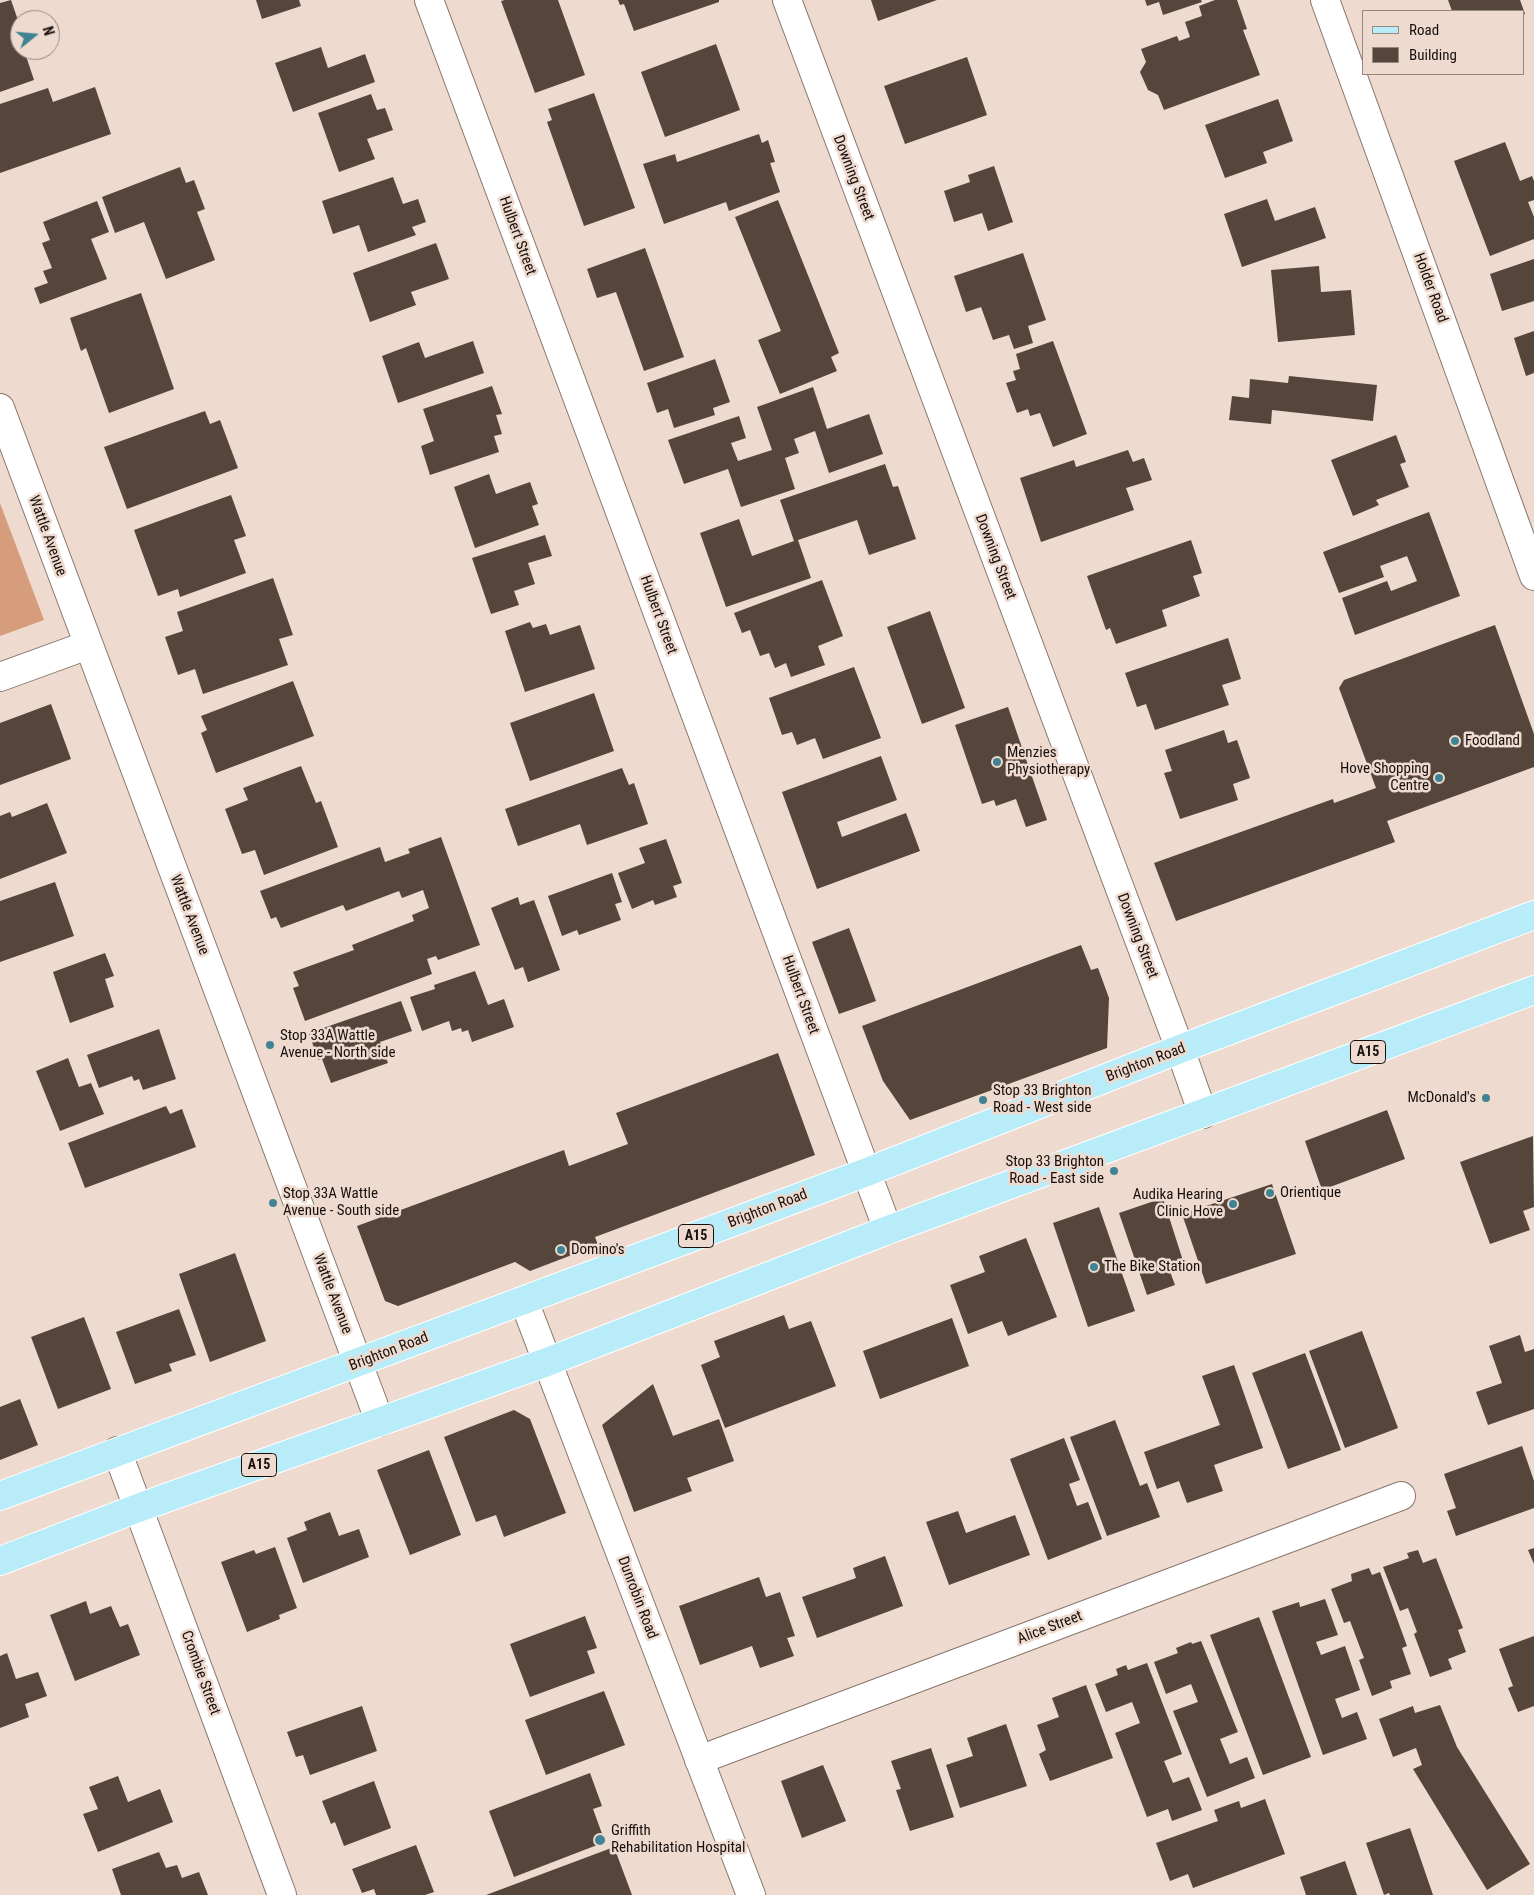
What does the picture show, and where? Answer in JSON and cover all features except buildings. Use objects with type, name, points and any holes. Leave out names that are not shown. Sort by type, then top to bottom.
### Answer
[{"type":"main road","name":"Brighton Road","points":[[0,1496],[117,1451],[358,1364],[867,1172],[1180,1049],[1534,915]]},
{"type":"main road","name":"A15","points":[[0,1561],[138,1508],[547,1362],[888,1230],[1534,990]]},
{"type":"street","name":"Hulbert Street","points":[[429,0],[888,1230]]},
{"type":"street","name":"Downing Street","points":[[787,0],[1203,1114]]},
{"type":"street","name":"Holder Road","points":[[1325,0],[1534,576]]},
{"type":"street","name":"Wattle Avenue","points":[[0,408],[380,1422]]},
{"type":"street","points":[[0,677],[88,645]]},
{"type":"street","name":"Dunrobin Road","points":[[524,1300],[751,1895]]},
{"type":"street","name":"Crombie Street","points":[[117,1451],[282,1895]]},
{"type":"street","name":"Alice Street","points":[[699,1760],[1401,1496]]},
{"type":"shaded area","points":[[0,503],[44,620],[0,636]]},
{"type":"place","name":"Foodland","points":[[1455,741]]},
{"type":"place","name":"Menzies Physiotherapy","points":[[997,762]]},
{"type":"place","name":"Hove Shopping Centre","points":[[1439,778]]},
{"type":"place","name":"Stop 33A Wattle Avenue - North side","points":[[270,1045]]},
{"type":"place","name":"McDonald's","points":[[1486,1098]]},
{"type":"place","name":"Stop 33 Brighton Road - West side","points":[[983,1100]]},
{"type":"place","name":"Stop 33 Brighton Road - East side","points":[[1114,1171]]},
{"type":"place","name":"Orientique","points":[[1270,1193]]},
{"type":"place","name":"Stop 33A Wattle Avenue - South side","points":[[273,1203]]},
{"type":"place","name":"Audika Hearing Clinic Hove","points":[[1233,1204]]},
{"type":"place","name":"Domino's","points":[[561,1250]]},
{"type":"place","name":"The Bike Station","points":[[1094,1267]]},
{"type":"place","name":"Griffith Rehabilitation Hospital","points":[[600,1840]]}]
